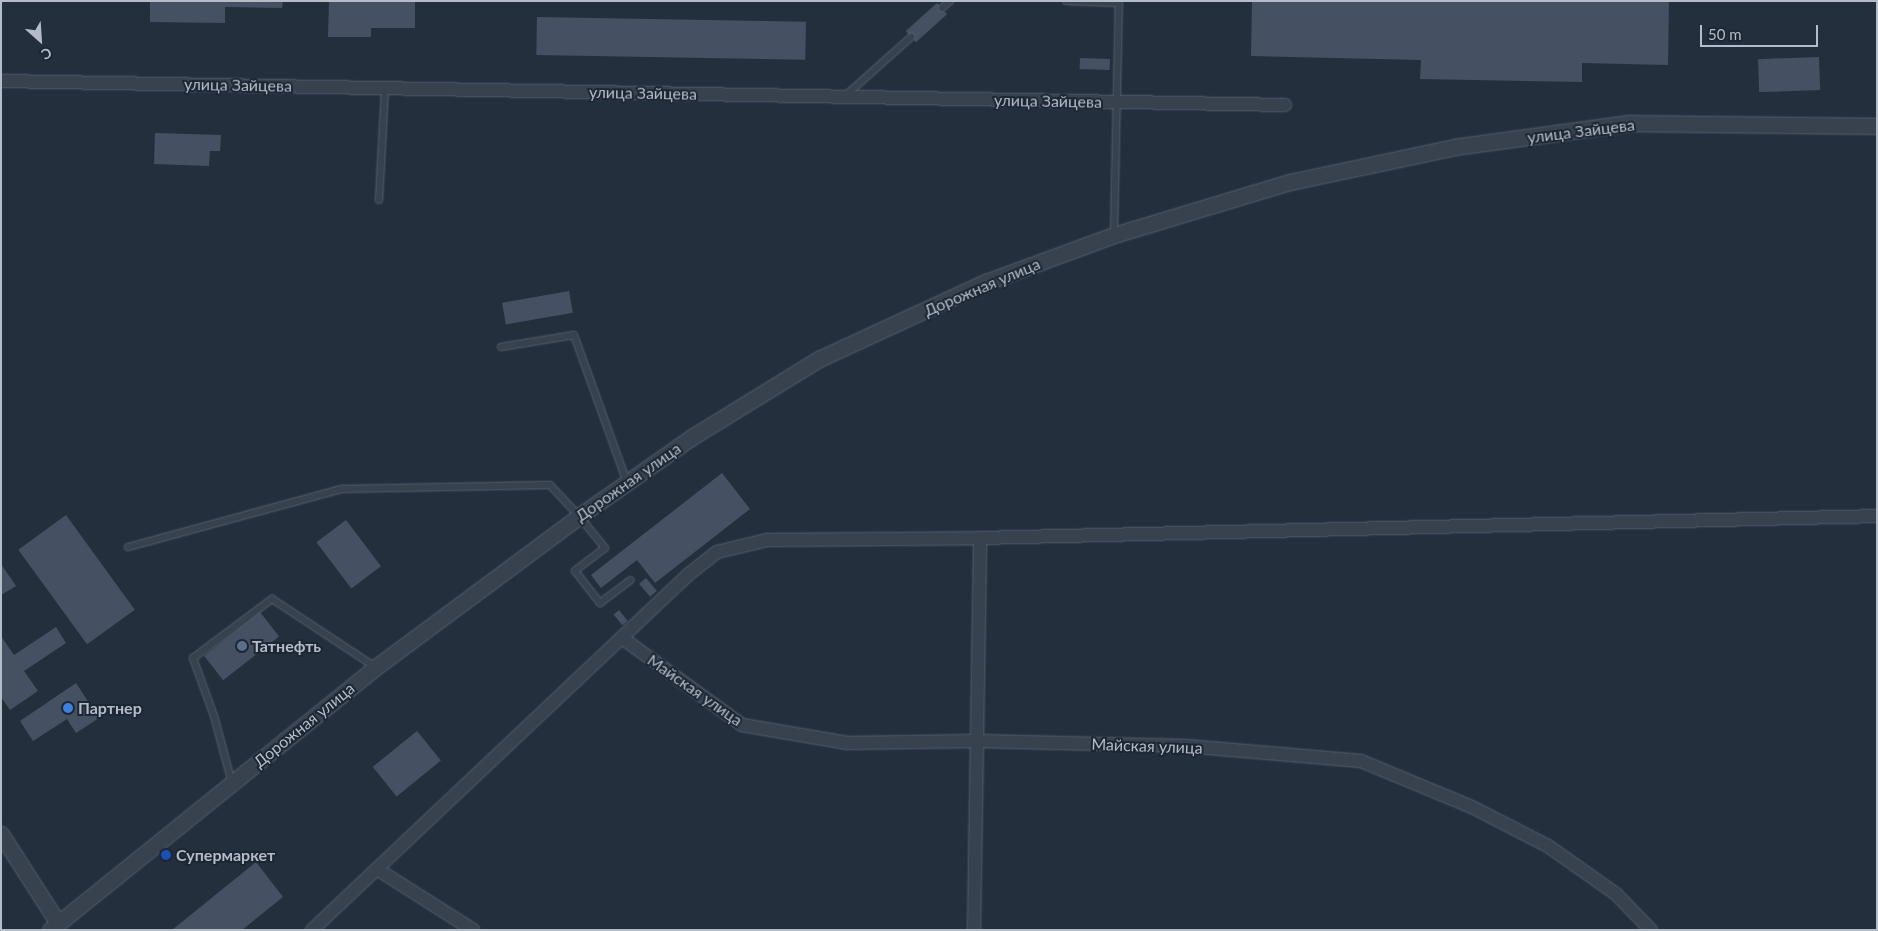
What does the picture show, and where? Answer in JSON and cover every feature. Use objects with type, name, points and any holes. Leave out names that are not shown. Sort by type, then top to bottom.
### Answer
[{"type":"street","name":"улица Зайцева","points":[[1,81],[1285,105]]},
{"type":"street","name":"улица Зайцева","points":[[1290,182],[1454,147],[1629,123],[1877,126]]},
{"type":"street","name":"Дорожная улица","points":[[57,928],[376,667],[627,482],[692,437],[819,359],[986,282],[1114,235],[1290,182]]},
{"type":"street","points":[[312,930],[716,552],[767,540],[980,538],[1877,516]]},
{"type":"street","points":[[974,930],[980,538]]},
{"type":"street","name":"Майская улица","points":[[622,638],[742,725],[847,743],[978,741],[1186,746],[1361,761],[1472,807],[1548,846],[1616,894],[1651,930]]},
{"type":"street","points":[[1,834],[57,928]]},
{"type":"street","points":[[377,869],[473,930]]},
{"type":"lane","points":[[942,8],[950,1]]},
{"type":"lane","points":[[1066,1],[1118,2],[1114,235]]},
{"type":"lane","points":[[844,97],[911,37]]},
{"type":"lane","points":[[379,200],[385,88]]},
{"type":"lane","points":[[501,347],[574,335],[627,482]]},
{"type":"lane","points":[[128,547],[342,489],[550,485],[605,548],[575,571],[600,603],[630,580]]},
{"type":"lane","points":[[232,783],[214,716],[193,658],[272,599],[376,667]]},
{"type":"building","points":[[150,1],[283,1],[282,8],[225,7],[225,23],[150,22]]},
{"type":"building","points":[[329,1],[415,1],[415,28],[371,28],[371,37],[328,37]]},
{"type":"building","points":[[1252,1],[1669,1],[1668,65],[1582,63],[1582,82],[1420,79],[1421,60],[1251,56]]},
{"type":"building","points":[[937,3],[947,14],[916,42],[906,31]]},
{"type":"building","points":[[537,17],[806,22],[805,60],[536,55]]},
{"type":"building","points":[[1819,57],[1820,90],[1759,92],[1758,59]]},
{"type":"building","points":[[1080,58],[1110,59],[1110,70],[1080,69]]},
{"type":"building","points":[[155,133],[221,135],[220,151],[210,151],[209,166],[154,164]]},
{"type":"building","points":[[569,291],[573,313],[506,324],[502,303]]},
{"type":"building","points":[[722,473],[750,509],[655,583],[637,560],[601,588],[591,575]]},
{"type":"building","points":[[66,515],[135,610],[87,644],[18,550]]},
{"type":"building","points":[[346,520],[381,566],[351,589],[316,542]]},
{"type":"building","points":[[1,564],[16,586],[1,595]]},
{"type":"building","points":[[646,578],[657,591],[650,597],[639,584]]},
{"type":"building","points":[[619,610],[628,621],[622,625],[614,614]]},
{"type":"building","name":"Татнефть","points":[[260,612],[279,636],[223,680],[204,656]]},
{"type":"building","points":[[56,627],[66,643],[24,671],[38,691],[10,710],[1,697],[1,636],[14,655]]},
{"type":"building","points":[[76,683],[99,718],[76,733],[67,719],[33,741],[20,721]]},
{"type":"building","points":[[417,731],[441,761],[397,796],[373,767]]},
{"type":"building","points":[[256,862],[283,897],[242,930],[172,930]]},
{"type":"place","name":"Татнефть","points":[[242,646]]},
{"type":"place","name":"Партнер","points":[[68,708]]},
{"type":"place","name":"Супермаркет","points":[[166,855]]}]
